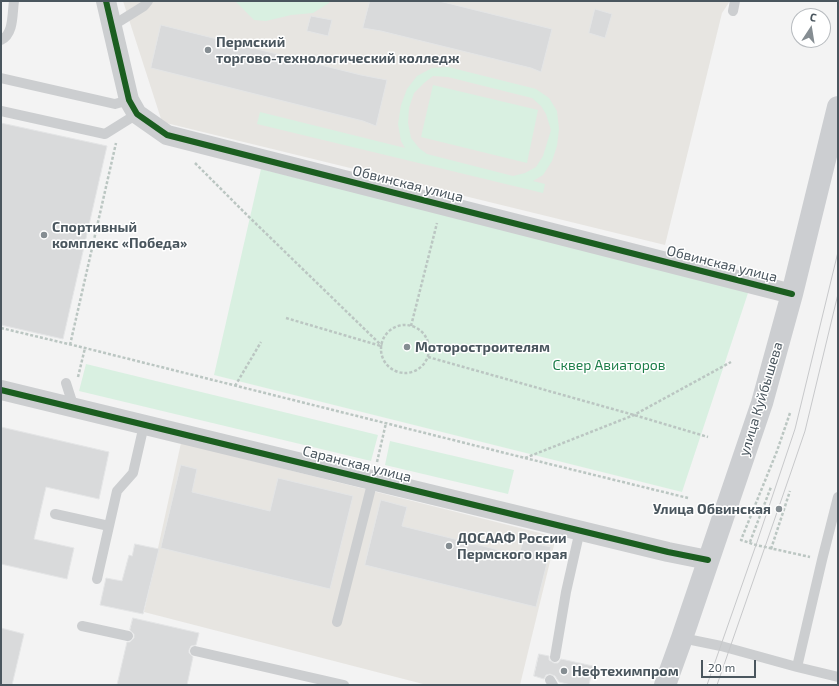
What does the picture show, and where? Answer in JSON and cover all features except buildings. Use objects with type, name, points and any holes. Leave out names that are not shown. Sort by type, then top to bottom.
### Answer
[{"type":"main road","name":"улица Куйбышева","points":[[665,685],[762,403],[792,294],[838,107]]},
{"type":"street","points":[[106,1],[133,107]]},
{"type":"street","name":"Обвинская улица","points":[[133,107],[167,135],[792,294]]},
{"type":"street","name":"Саранская улица","points":[[1,390],[668,552],[708,560]]},
{"type":"lane","points":[[1,40],[9,33],[12,22],[14,1]]},
{"type":"lane","points":[[112,26],[144,6],[148,1]]},
{"type":"lane","points":[[733,12],[735,1]]},
{"type":"lane","points":[[1,78],[133,107]]},
{"type":"lane","points":[[1,111],[104,134],[112,130],[133,107]]},
{"type":"lane","points":[[67,386],[74,408]]},
{"type":"lane","points":[[97,579],[117,491],[133,473],[144,425]]},
{"type":"lane","points":[[337,622],[373,480]]},
{"type":"lane","points":[[797,668],[838,497]]},
{"type":"lane","points":[[55,514],[109,526]]},
{"type":"lane","points":[[555,657],[566,592],[580,530]]},
{"type":"lane","points":[[82,626],[128,636]]},
{"type":"lane","points":[[682,638],[721,646],[797,668],[838,677]]},
{"type":"lane","points":[[194,651],[344,685]]},
{"type":"path","points":[[70,345],[116,144],[112,130]]},
{"type":"path","points":[[192,160],[252,221],[382,346]]},
{"type":"path","points":[[411,326],[442,205]]},
{"type":"path","points":[[286,318],[382,346]]},
{"type":"path","points":[[403,325],[411,326],[424,334],[428,341],[428,357],[424,364],[418,369],[404,373],[396,371],[385,361],[382,354],[382,346],[388,332],[395,327],[403,325]]},
{"type":"path","points":[[1,328],[688,498]]},
{"type":"path","points":[[235,386],[261,342]]},
{"type":"path","points":[[67,386],[75,390],[85,348]]},
{"type":"path","points":[[428,357],[708,437]]},
{"type":"path","points":[[525,458],[634,415],[731,362]]},
{"type":"path","points":[[790,413],[777,451],[741,540],[771,549],[822,560]]},
{"type":"path","points":[[373,480],[386,423]]},
{"type":"path","points":[[750,542],[771,487]]},
{"type":"path","points":[[771,549],[790,491]]},
{"type":"shaded area","points":[[123,1],[730,1],[722,13],[665,245],[162,122]]},
{"type":"shaded area","points":[[181,443],[556,537],[520,685],[427,685],[144,612]]},
{"type":"green space","points":[[235,1],[330,1],[313,13],[291,15],[266,21],[254,20]]},
{"type":"green space","points":[[448,67],[536,89],[549,98],[557,111],[559,129],[557,146],[552,161],[543,175],[533,181],[545,184],[543,193],[257,124],[260,112],[405,148],[401,141],[398,124],[401,105],[407,89],[417,76],[432,68]],"holes":[[[433,76],[448,77],[532,98],[541,106],[546,114],[551,130],[543,156],[536,167],[525,173],[513,176],[427,154],[419,148],[411,138],[408,123],[409,108],[414,93]]]},
{"type":"green space","points":[[433,85],[538,110],[527,163],[421,137]]},
{"type":"green space","name":"Сквер Авиаторов","points":[[261,169],[749,290],[682,492],[214,375]]},
{"type":"green space","points":[[86,364],[378,435],[371,461],[79,391]]},
{"type":"green space","points":[[390,441],[514,470],[508,494],[385,465]]},
{"type":"tram line","points":[[707,685],[795,429],[838,252]]},
{"type":"tram line","points":[[717,685],[805,431],[838,294]]},
{"type":"cycle path","points":[[106,1],[129,100],[137,114],[167,135],[792,294]]},
{"type":"cycle path","points":[[1,390],[668,552],[708,560]]},
{"type":"place","name":"Пермский торгово-технологический колледж","points":[[208,50]]},
{"type":"place","name":"Спортивный комплекс «Победа»","points":[[44,235]]},
{"type":"place","name":"Моторостроителям","points":[[407,347]]},
{"type":"place","name":"Улица Обвинская","points":[[779,509]]},
{"type":"place","name":"ДОСААФ России Пермского края","points":[[449,546]]},
{"type":"place","name":"Нефтехимпром","points":[[564,671]]}]
